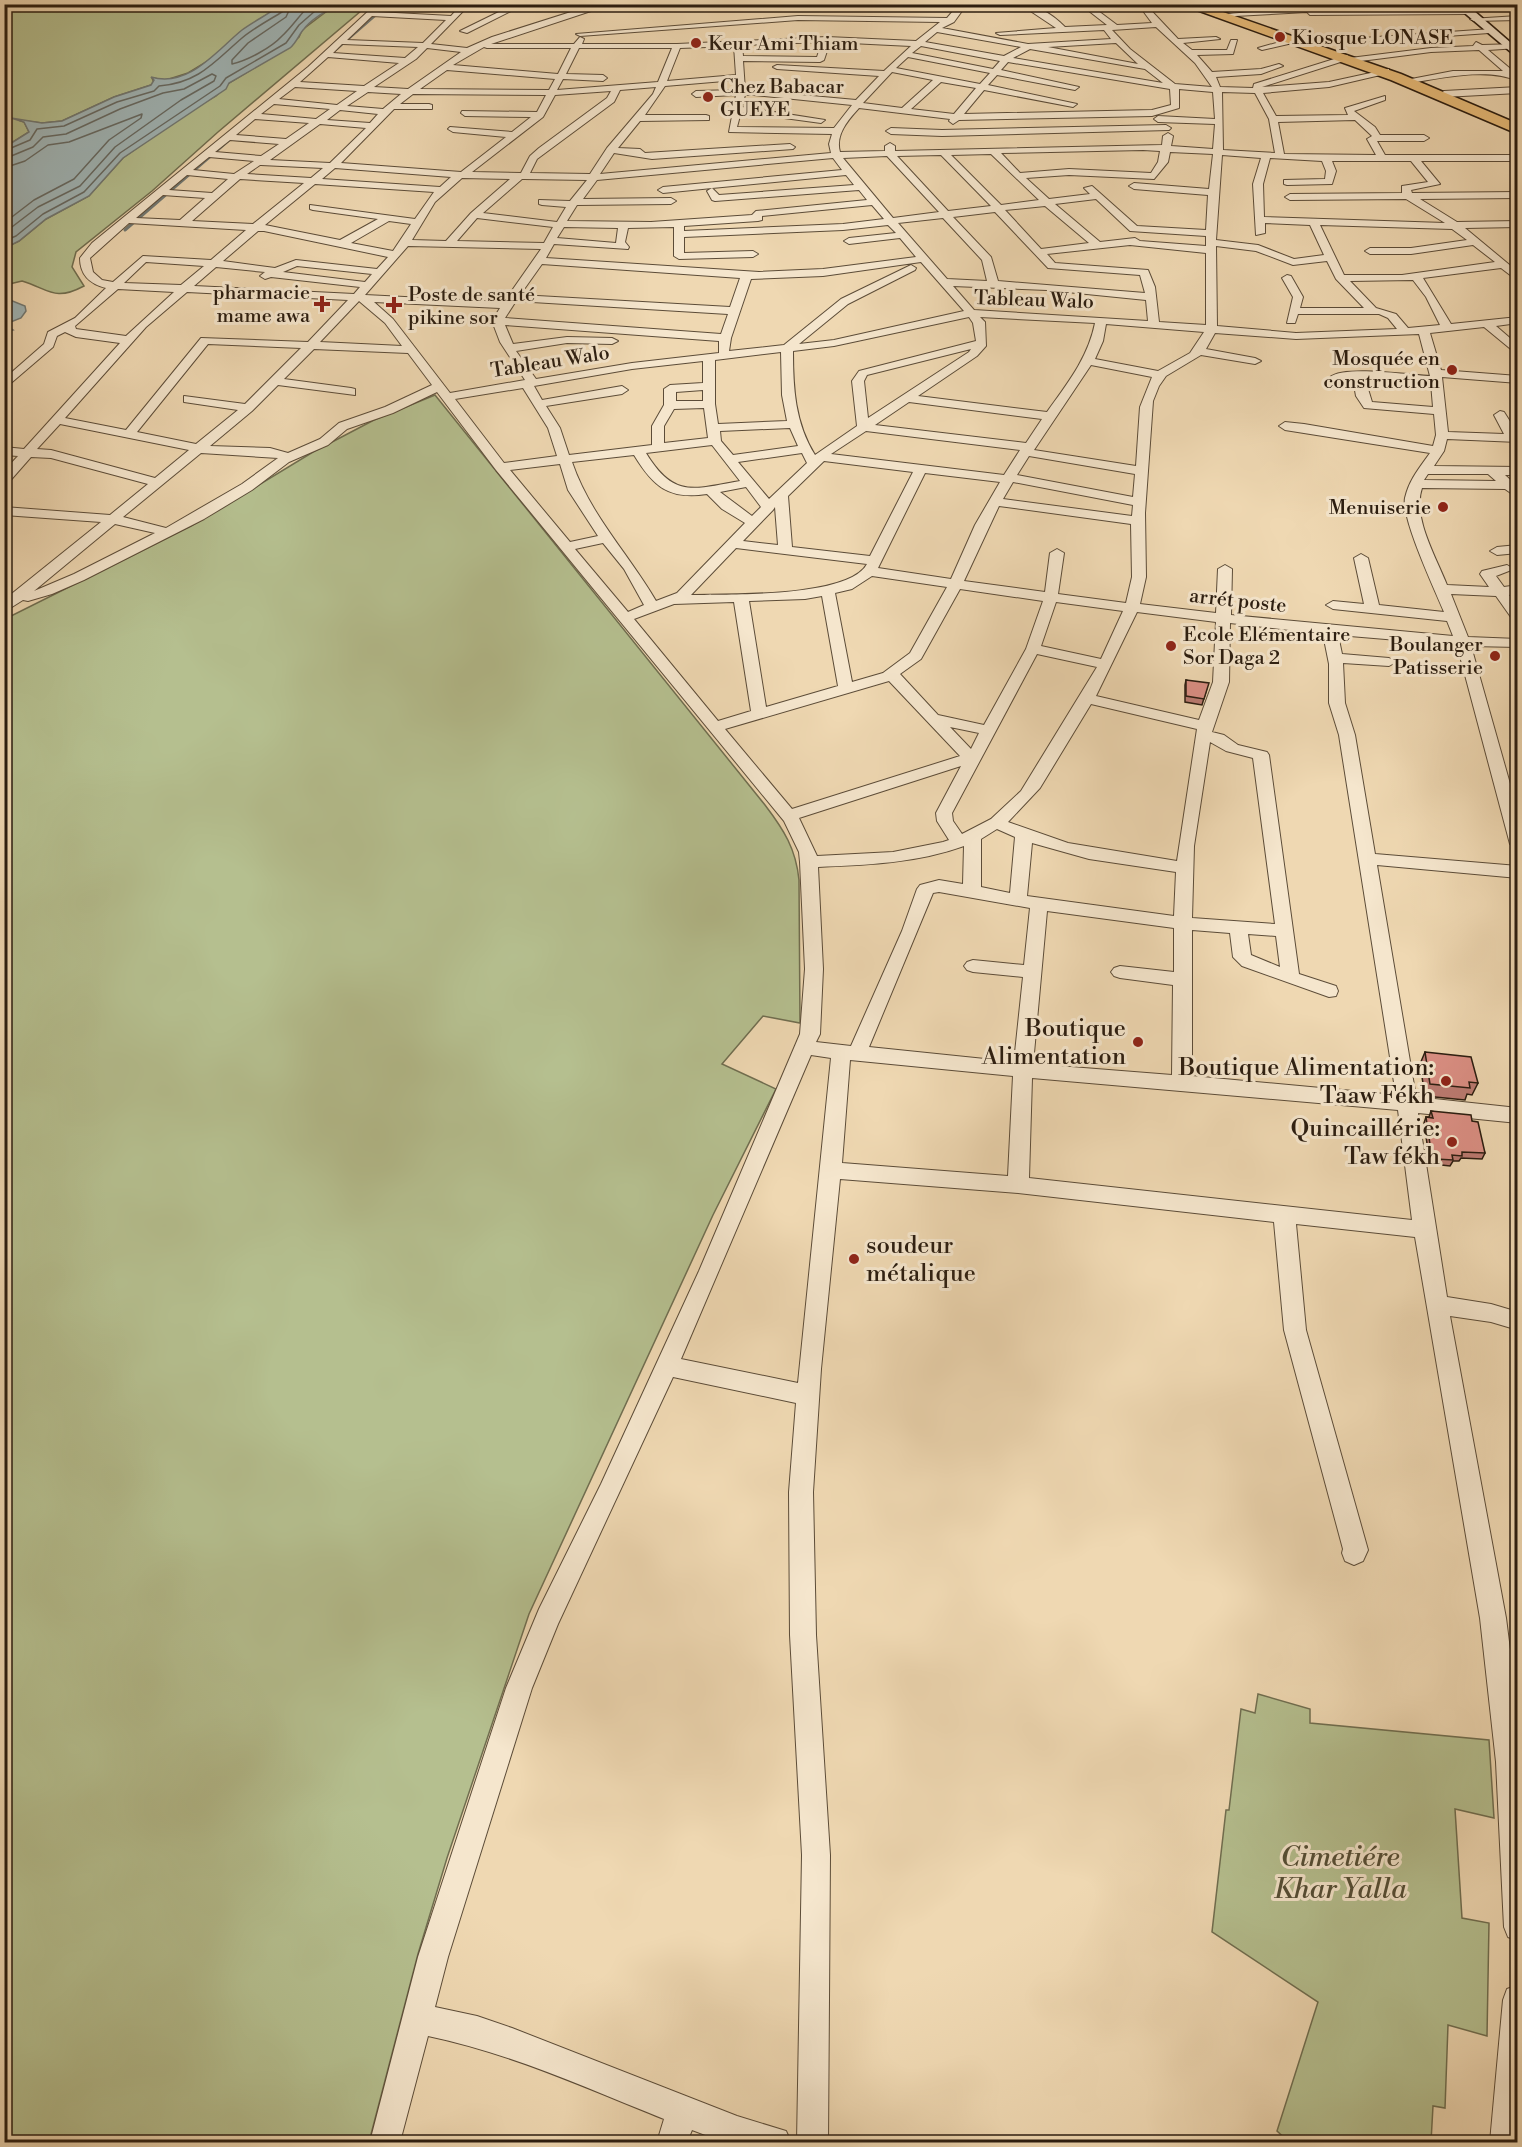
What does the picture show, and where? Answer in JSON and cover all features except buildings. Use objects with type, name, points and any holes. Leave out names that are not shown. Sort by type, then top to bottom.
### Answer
[{"type":"highway","points":[[1186,4],[1410,80],[1518,130]]},
{"type":"street","points":[[381,4],[371,14],[361,30],[251,116],[96,245],[85,262],[97,282],[116,286],[361,298],[509,301],[734,311]]},
{"type":"street","points":[[575,4],[594,8]]},
{"type":"street","points":[[578,39],[636,31],[721,4]]},
{"type":"street","points":[[830,148],[839,126],[859,104],[919,43],[957,15],[963,4]]},
{"type":"street","points":[[1023,4],[1053,20],[1062,29]]},
{"type":"street","points":[[1083,4],[1114,27]]},
{"type":"street","points":[[809,862],[916,854],[966,838],[997,823],[1010,813],[1031,788],[1086,698],[1132,608],[1139,574],[1138,521],[1148,397],[1168,368],[1198,351],[1212,324],[1209,234],[1219,122],[1217,88],[1210,75],[1157,25],[1142,4]]},
{"type":"street","points":[[1202,10],[1252,4]]},
{"type":"street","points":[[1428,4],[1514,73],[1518,79]]},
{"type":"street","points":[[183,223],[211,196],[291,142],[363,89],[407,61],[462,5]]},
{"type":"street","points":[[4,479],[127,340],[213,262],[356,145],[389,109],[410,91],[460,56],[481,45],[594,8],[605,5],[630,12],[686,16],[746,27],[769,26],[827,39],[919,43],[1174,87],[1290,89],[1345,83],[1386,71]]},
{"type":"street","points":[[464,31],[520,6],[559,19]]},
{"type":"street","points":[[847,6],[854,20],[847,40]]},
{"type":"street","points":[[873,17],[874,6]]},
{"type":"street","points":[[1307,9],[1317,20]]},
{"type":"street","points":[[1217,15],[1307,9],[1364,14],[1466,12],[1518,18]]},
{"type":"street","points":[[925,19],[928,10]]},
{"type":"street","points":[[630,12],[636,31]]},
{"type":"street","points":[[1466,12],[1512,46],[1518,55]]},
{"type":"street","points":[[371,14],[450,18]]},
{"type":"street","points":[[1364,14],[1372,24]]},
{"type":"street","points":[[854,20],[873,17],[1149,68]]},
{"type":"street","points":[[481,45],[700,33],[746,27],[854,20],[951,20]]},
{"type":"street","points":[[974,35],[1157,25]]},
{"type":"street","points":[[769,26],[775,68]]},
{"type":"street","points":[[746,27],[738,44],[741,92],[739,109],[732,130],[839,126]]},
{"type":"street","points":[[1105,27],[1116,41],[1174,87],[1176,106],[1155,116]]},
{"type":"street","points":[[526,29],[542,33]]},
{"type":"street","points":[[1262,48],[1299,42],[1337,42],[1489,31]]},
{"type":"street","points":[[700,33],[704,45]]},
{"type":"street","points":[[1330,34],[1337,42]]},
{"type":"street","points":[[578,39],[616,50],[738,44]]},
{"type":"street","points":[[4,608],[21,597],[157,482],[201,449],[248,408],[311,344],[361,298],[367,285],[406,243],[431,200],[440,190],[540,115],[578,39]]},
{"type":"street","points":[[775,68],[820,60],[827,56],[827,39]]},
{"type":"street","points":[[1174,42],[1216,39]]},
{"type":"street","points":[[1046,316],[1052,288],[1052,266],[943,152],[942,133],[1007,58],[1029,46],[1116,41]]},
{"type":"street","points":[[343,42],[424,45],[469,51]]},
{"type":"street","points":[[1188,53],[1228,55],[1234,42]]},
{"type":"street","points":[[720,45],[720,56]]},
{"type":"street","points":[[498,321],[509,301],[550,244],[559,224],[573,203],[583,195],[610,150],[662,94],[661,85],[677,46]]},
{"type":"street","points":[[1257,89],[1257,86],[1350,59],[1423,51],[1512,46]]},
{"type":"street","points":[[328,55],[407,61]]},
{"type":"street","points":[[908,55],[1075,87]]},
{"type":"street","points":[[460,56],[481,59]]},
{"type":"street","points":[[740,58],[775,68],[893,69],[981,86],[1073,108]]},
{"type":"street","points":[[879,61],[893,69]]},
{"type":"street","points":[[1443,64],[1460,74]]},
{"type":"street","points":[[541,65],[561,76]]},
{"type":"street","points":[[960,65],[941,78],[907,110],[891,131],[890,154],[987,259],[993,282]]},
{"type":"street","points":[[1210,75],[1261,71],[1279,66]]},
{"type":"street","points":[[445,67],[561,76]]},
{"type":"street","points":[[1058,155],[1073,108],[1074,70]]},
{"type":"street","points":[[292,84],[410,91],[553,93],[661,85],[718,75],[751,73]]},
{"type":"street","points":[[1410,80],[1460,74],[1514,73]]},
{"type":"street","points":[[433,75],[605,74],[597,88]]},
{"type":"street","points":[[1124,80],[1124,93]]},
{"type":"street","points":[[1276,80],[1290,89]]},
{"type":"street","points":[[757,92],[764,85]]},
{"type":"street","points":[[450,243],[475,215],[522,176],[536,155],[611,100],[618,87]]},
{"type":"street","points":[[1257,89],[1272,119],[1287,182],[1284,203],[1261,220]]},
{"type":"street","points":[[1444,94],[1518,90]]},
{"type":"street","points":[[683,94],[757,92],[956,117],[1073,108],[1127,108],[1155,116],[1219,122]]},
{"type":"street","points":[[478,93],[453,129],[515,135]]},
{"type":"street","points":[[1377,138],[1348,111],[1349,107],[1382,98]]},
{"type":"street","points":[[270,101],[338,108],[429,107]]},
{"type":"street","points":[[739,109],[839,126]]},
{"type":"street","points":[[465,113],[540,115]]},
{"type":"street","points":[[251,116],[373,126]]},
{"type":"street","points":[[1134,186],[1158,174],[1168,140],[1166,128],[1155,116]]},
{"type":"street","points":[[1272,119],[1356,117]]},
{"type":"street","points":[[638,118],[706,118]]},
{"type":"street","points":[[891,131],[942,133],[1166,128]]},
{"type":"street","points":[[226,137],[291,142]]},
{"type":"street","points":[[1382,158],[1372,138],[1424,138]]},
{"type":"street","points":[[610,150],[640,152],[641,156],[673,156],[804,146]]},
{"type":"street","points":[[205,154],[461,175],[592,177],[652,173],[830,148],[890,154],[993,151],[1058,155],[1166,147],[1326,158],[1518,158]]},
{"type":"street","points":[[624,618],[675,600],[693,588],[753,522],[818,460],[863,427],[973,354],[982,344],[982,327],[972,313],[873,202],[830,148]]},
{"type":"street","points":[[993,151],[1018,176],[1098,245]]},
{"type":"street","points":[[1058,155],[1069,172],[1133,223],[1209,234],[1258,248],[1296,263],[1331,256]]},
{"type":"street","points":[[1266,155],[1259,180],[1284,203],[1313,222],[1341,278],[1372,310]]},
{"type":"street","points":[[1287,182],[1329,182],[1332,171],[1326,158]]},
{"type":"street","points":[[1369,158],[1375,166]]},
{"type":"street","points":[[1414,158],[1435,184],[1405,188],[1408,196],[1443,216],[1473,242],[1504,264],[1518,278]]},
{"type":"street","points":[[184,172],[440,190]]},
{"type":"street","points":[[668,196],[709,186],[848,172]]},
{"type":"street","points":[[1018,176],[1069,172],[1134,186],[1212,192]]},
{"type":"street","points":[[652,173],[668,196],[677,223],[680,256],[753,254]]},
{"type":"street","points":[[709,186],[715,198]]},
{"type":"street","points":[[542,202],[573,203],[668,196],[715,198],[861,187]]},
{"type":"street","points":[[161,192],[211,196]]},
{"type":"street","points":[[810,192],[820,207]]},
{"type":"street","points":[[1260,233],[1261,220],[1284,203],[1408,196],[1518,195]]},
{"type":"street","points":[[745,196],[766,231]]},
{"type":"street","points":[[678,234],[766,231],[797,234],[840,227],[1050,204],[1099,196]]},
{"type":"street","points":[[395,197],[431,200]]},
{"type":"street","points":[[323,217],[347,200]]},
{"type":"street","points":[[475,215],[559,224],[624,225],[757,216],[873,202]]},
{"type":"street","points":[[313,207],[418,222]]},
{"type":"street","points":[[1394,215],[1443,216]]},
{"type":"street","points":[[306,264],[389,217]]},
{"type":"street","points":[[126,220],[256,227],[396,255]]},
{"type":"street","points":[[1313,222],[1455,226],[1518,224]]},
{"type":"street","points":[[1133,223],[1137,234],[1136,270]]},
{"type":"street","points":[[1374,224],[1382,233]]},
{"type":"street","points":[[622,267],[627,254],[620,242],[624,225]]},
{"type":"street","points":[[840,227],[851,244],[902,235]]},
{"type":"street","points":[[748,232],[753,254],[752,275],[734,311],[716,357],[709,404],[714,434],[730,459],[768,507]]},
{"type":"street","points":[[1040,252],[1209,234]]},
{"type":"street","points":[[1390,242],[1405,260]]},
{"type":"street","points":[[1370,251],[1397,251],[1473,242]]},
{"type":"street","points":[[406,243],[624,247]]},
{"type":"street","points":[[4,386],[49,345],[55,332],[70,327],[143,259],[256,266],[272,272],[367,285]]},
{"type":"street","points":[[539,261],[752,275],[819,273],[923,260]]},
{"type":"street","points":[[923,260],[846,299],[825,313],[788,349],[787,404],[804,449],[818,460],[1009,478],[1139,502]]},
{"type":"street","points":[[811,261],[819,273]]},
{"type":"street","points":[[246,292],[272,272],[296,262],[379,272]]},
{"type":"street","points":[[1341,278],[1416,276],[1504,264]]},
{"type":"street","points":[[1052,266],[1136,270],[1146,273],[1154,324]]},
{"type":"street","points":[[1416,276],[1431,296],[1447,327]]},
{"type":"street","points":[[1287,278],[1297,294],[1296,311],[1290,330]]},
{"type":"street","points":[[944,282],[993,282],[1150,297]]},
{"type":"street","points":[[1338,293],[1358,294]]},
{"type":"street","points":[[361,298],[388,320],[501,466],[788,816],[802,840],[809,862],[814,987],[812,1023],[805,1048],[610,1492],[548,1618],[519,1688],[416,2018],[385,2142]]},
{"type":"street","points":[[1344,310],[1352,334]]},
{"type":"street","points":[[1296,311],[1372,310],[1387,313],[1405,332]]},
{"type":"street","name":"Tableau Walo","points":[[21,597],[47,591],[167,532],[225,501],[289,457],[324,442],[343,426],[442,392],[529,383],[669,362],[853,340],[972,313],[1154,324],[1212,324],[1352,334],[1405,332],[1518,320]]},
{"type":"street","points":[[714,727],[892,675],[916,656],[955,585],[995,502],[1049,416],[1088,361],[1097,341],[1101,320]]},
{"type":"street","points":[[498,321],[676,340]]},
{"type":"street","points":[[498,321],[537,404],[554,428],[562,459],[575,490],[630,568],[653,609]]},
{"type":"street","points":[[1486,323],[1518,352]]},
{"type":"street","points":[[70,327],[70,331],[76,334],[127,340]]},
{"type":"street","points":[[1424,330],[1436,376],[1442,435],[1438,451],[1416,483],[1411,500],[1413,513],[1463,642],[1514,818],[1518,844]]},
{"type":"street","points":[[510,348],[567,340],[725,338]]},
{"type":"street","points":[[129,434],[205,340],[411,350]]},
{"type":"street","points":[[669,362],[676,340]]},
{"type":"street","points":[[863,427],[858,381],[863,373],[982,344]]},
{"type":"street","points":[[1198,351],[1255,361]]},
{"type":"street","points":[[1088,361],[1161,375]]},
{"type":"street","points":[[1358,375],[1362,396],[1368,405],[1440,411]]},
{"type":"street","points":[[1336,377],[1436,376],[1518,380]]},
{"type":"street","points":[[275,381],[351,392]]},
{"type":"street","points":[[658,446],[658,426],[670,405],[670,389],[710,386]]},
{"type":"street","points":[[537,404],[622,390]]},
{"type":"street","points":[[907,398],[1049,416]]},
{"type":"street","points":[[188,399],[248,408]]},
{"type":"street","points":[[670,405],[709,404]]},
{"type":"street","points":[[1500,415],[1515,438]]},
{"type":"street","points":[[58,420],[201,449],[270,452],[289,457]]},
{"type":"street","points":[[501,466],[658,446],[714,434],[793,424]]},
{"type":"street","points":[[1285,426],[1349,434],[1395,445],[1438,451]]},
{"type":"street","points":[[863,427],[1027,450],[1142,471]]},
{"type":"street","points":[[1442,435],[1515,438]]},
{"type":"street","points":[[637,449],[659,483],[674,492],[749,483]]},
{"type":"street","points":[[730,459],[804,449]]},
{"type":"street","points":[[4,451],[51,454],[157,482]]},
{"type":"street","points":[[675,600],[828,592],[847,586],[873,566],[921,469]]},
{"type":"street","points":[[1426,470],[1518,471]]},
{"type":"street","points":[[1495,472],[1518,495]]},
{"type":"street","points":[[1416,483],[1506,485]]},
{"type":"street","points":[[709,489],[727,506],[753,522]]},
{"type":"street","points":[[781,494],[785,550]]},
{"type":"street","points":[[995,502],[1138,521]]},
{"type":"street","points":[[4,511],[112,519],[167,532]]},
{"type":"street","points":[[568,546],[607,538]]},
{"type":"street","name":"arrét poste","points":[[733,544],[785,550],[873,566],[955,585],[1132,608],[1330,630],[1463,642],[1518,643]]},
{"type":"street","points":[[1497,551],[1518,549]]},
{"type":"street","points":[[972,891],[966,838],[943,816],[1033,649],[1052,597],[1057,554]]},
{"type":"street","points":[[1361,558],[1372,610]]},
{"type":"street","points":[[1182,1083],[1185,867],[1191,802],[1204,731],[1209,708],[1220,687],[1225,618],[1225,569]]},
{"type":"street","points":[[1507,569],[1487,573],[1518,616]]},
{"type":"street","points":[[1441,589],[1501,592],[1518,589]]},
{"type":"street","points":[[828,592],[846,690]]},
{"type":"street","points":[[4,594],[21,597]]},
{"type":"street","points":[[741,598],[759,713]]},
{"type":"street","points":[[1333,605],[1453,617]]},
{"type":"street","points":[[1330,630],[1335,658],[1337,703],[1347,735],[1407,1104],[1424,1230],[1493,1618],[1514,1764],[1518,1927]]},
{"type":"street","points":[[1033,649],[1104,664]]},
{"type":"street","points":[[1335,658],[1389,662]]},
{"type":"street","points":[[892,675],[972,759]]},
{"type":"street","points":[[1086,698],[1204,731],[1232,748],[1261,755],[1291,979]]},
{"type":"street","points":[[933,718],[989,731]]},
{"type":"street","points":[[788,816],[972,759]]},
{"type":"street","points":[[997,823],[1024,836],[1074,851],[1185,867]]},
{"type":"street","points":[[1018,898],[1024,836]]},
{"type":"street","points":[[1368,859],[1518,872]]},
{"type":"street","points":[[813,2142],[815,1844],[803,1625],[801,1516],[808,1395],[831,1170],[849,1053],[897,967],[926,889],[939,886],[1018,898],[1039,904],[1183,923],[1284,931]]},
{"type":"street","points":[[1018,1185],[1023,1070],[1039,904]]},
{"type":"street","points":[[1238,928],[1242,957],[1255,966],[1329,991]]},
{"type":"street","points":[[973,966],[1011,971],[1034,971]]},
{"type":"street","points":[[1120,972],[1183,980]]},
{"type":"street","points":[[805,1048],[1518,1116]]},
{"type":"street","points":[[831,1170],[1018,1185],[1424,1230]]},
{"type":"street","points":[[1284,1214],[1295,1330],[1303,1367],[1356,1550],[1354,1553]]},
{"type":"street","points":[[1437,1305],[1480,1311],[1518,1321]]},
{"type":"street","points":[[666,1366],[808,1395]]},
{"type":"street","points":[[1505,2142],[1518,2000]]},
{"type":"street","points":[[416,2018],[477,2031],[512,2043],[737,2132],[775,2142]]},
{"type":"street","points":[[672,2142],[682,2111]]},
{"type":"green space","points":[[5,5],[281,5],[239,33],[216,56],[188,73],[166,80],[152,78],[154,83],[151,85],[114,97],[62,121],[42,123],[18,120],[24,122],[29,132],[5,147]]},
{"type":"green space","points":[[327,5],[368,5],[152,191],[76,252],[72,267],[84,286],[74,291],[58,294],[22,281],[5,285],[4,248],[19,241],[46,219],[89,196],[123,158],[188,112],[216,96],[229,83],[281,52],[299,37],[302,30],[331,8]]},
{"type":"green space","points":[[435,395],[778,823],[792,849],[799,880],[800,1023],[763,1016],[722,1064],[776,1089],[713,1215],[529,1614],[447,1858],[418,1954],[369,2142],[5,2142],[5,619],[191,526],[313,452],[374,420]]},
{"type":"green space","name":"Cimetiére Khar Yalla","points":[[1258,1694],[1310,1709],[1310,1723],[1489,1740],[1494,1818],[1455,1809],[1462,1918],[1489,1923],[1487,2036],[1448,2025],[1445,2108],[1433,2106],[1431,2142],[1289,2142],[1277,2131],[1318,2002],[1212,1932],[1226,1810],[1229,1810],[1241,1709],[1255,1713]]},
{"type":"water","points":[[281,5],[328,5],[332,9],[310,23],[290,48],[229,83],[226,89],[123,158],[89,196],[46,219],[19,241],[5,248],[5,147],[29,132],[24,122],[11,118],[42,123],[62,121],[114,97],[151,85],[154,80],[151,77],[165,79],[190,72],[201,66],[242,30]]},
{"type":"water","points":[[5,298],[25,306],[26,311],[21,318],[8,323],[7,326],[13,330],[5,332]]},
{"type":"waterway","points":[[335,50],[388,4]]},
{"type":"waterway","points":[[125,230],[229,140]]},
{"type":"place","name":"Kiosque LONASE","points":[[1280,37]]},
{"type":"place","name":"Keur Ami Thiam","points":[[696,43]]},
{"type":"place","name":"Chez Babacar GUEYE","points":[[708,97]]},
{"type":"place","name":"pharmacie mame awa","points":[[322,304]]},
{"type":"place","name":"Poste de santé pikine sor","points":[[394,305]]},
{"type":"place","name":"Mosquée en construction","points":[[1452,370]]},
{"type":"place","name":"Menuiserie","points":[[1443,507]]},
{"type":"place","name":"Ecole Elémentaire Sor Daga 2","points":[[1171,646]]},
{"type":"place","name":"Boulanger Patisserie","points":[[1495,656]]},
{"type":"place","name":"Boutique Alimentation","points":[[1138,1042]]},
{"type":"place","name":"Boutique Alimentation: Taaw Fékh","points":[[1446,1081]]},
{"type":"place","name":"Quincaillérie: Taw fékh","points":[[1452,1142]]},
{"type":"place","name":"soudeur métalique","points":[[854,1259]]}]
